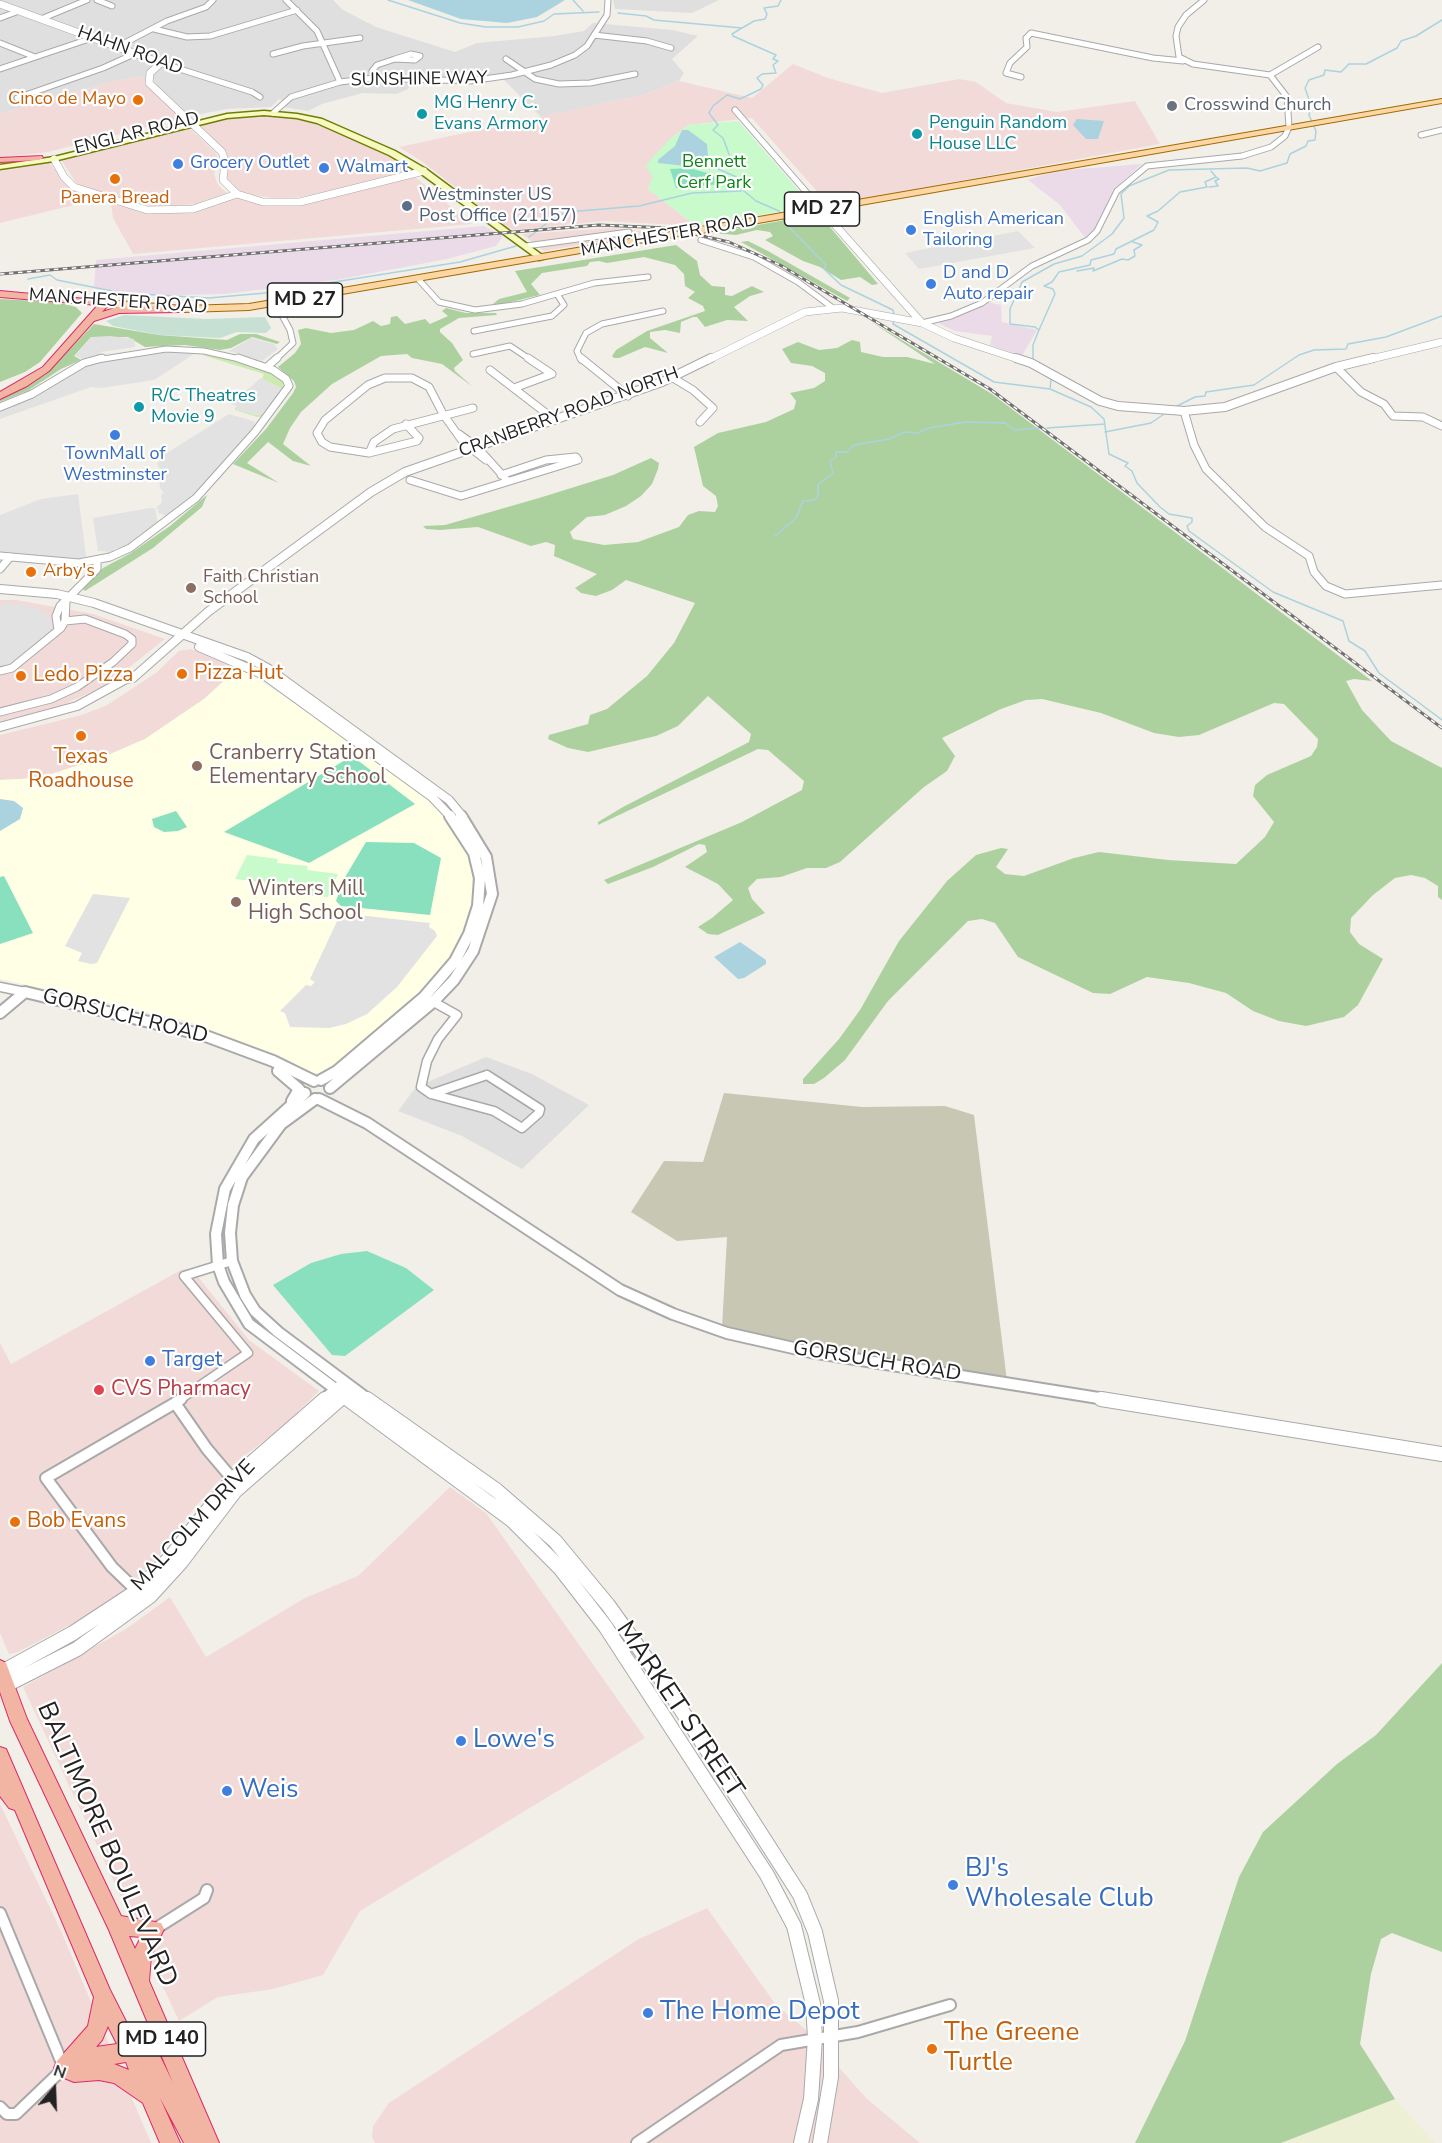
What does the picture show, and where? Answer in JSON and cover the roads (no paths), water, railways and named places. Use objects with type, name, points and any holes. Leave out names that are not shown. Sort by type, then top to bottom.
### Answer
[{"type":"highway","points":[[0,165],[39,158]]},
{"type":"highway","points":[[0,165],[26,164]]},
{"type":"highway","points":[[5,294],[80,305],[87,312],[87,321]]},
{"type":"highway","name":"MANCHESTER ROAD","points":[[5,294],[103,303]]},
{"type":"highway","points":[[0,394],[42,372],[103,303]]},
{"type":"highway","points":[[87,321],[118,310],[179,309]]},
{"type":"highway","name":"BALTIMORE BOULEVARD","points":[[2,1677],[19,1721],[115,1924],[208,2143]]},
{"type":"highway","name":"MD 140","points":[[0,1755],[103,1997],[131,2052],[170,2143]]},
{"type":"highway","points":[[0,1782],[24,1811]]},
{"type":"highway","points":[[115,1924],[155,1929],[142,1954],[140,1983]]},
{"type":"highway","points":[[64,2068],[95,2032],[100,2022],[103,1997]]},
{"type":"highway","points":[[64,2068],[81,2058],[131,2052],[152,2061],[194,2143]]},
{"type":"highway","points":[[64,2068],[74,2072],[99,2070],[118,2074],[151,2097]]},
{"type":"main road","name":"MANCHESTER ROAD","points":[[103,303],[179,309],[228,309],[276,304],[682,233],[701,235],[821,209],[1442,101]]},
{"type":"main road","name":"ENGLAR ROAD","points":[[39,158],[189,123],[274,111]]},
{"type":"main road","points":[[274,111],[320,121],[369,142],[424,171],[542,258]]},
{"type":"main road","name":"ENGLAR ROAD","points":[[26,164],[54,159],[189,123]]},
{"type":"street","points":[[41,19],[87,0]]},
{"type":"street","points":[[97,0],[112,6]]},
{"type":"street","points":[[117,47],[167,21],[206,7],[213,0]]},
{"type":"street","points":[[286,0],[324,43],[340,82]]},
{"type":"street","name":"SUNSHINE WAY","points":[[274,111],[296,94],[340,82],[373,78],[460,82],[526,72],[575,55],[587,46],[608,10],[608,0]]},
{"type":"street","points":[[1183,61],[1177,51],[1179,27],[1186,15],[1204,0]]},
{"type":"street","name":"HAHN ROAD","points":[[0,4],[134,54],[260,97]]},
{"type":"street","points":[[154,29],[187,37],[210,36],[297,10]]},
{"type":"street","points":[[0,18],[19,11]]},
{"type":"street","points":[[922,323],[951,316],[981,303],[1032,266],[1088,240],[1097,231],[1117,192],[1147,166],[1233,157],[1261,151],[1282,140],[1289,126],[1287,97],[1280,84],[1270,75],[1153,58],[1030,33],[1026,38],[1027,46],[1010,63],[1006,73],[1021,76]]},
{"type":"street","points":[[594,35],[634,39],[670,48]]},
{"type":"street","points":[[0,69],[92,38]]},
{"type":"street","points":[[273,54],[360,38]]},
{"type":"street","points":[[0,43],[35,57]]},
{"type":"street","points":[[1270,75],[1318,47]]},
{"type":"street","points":[[17,98],[103,68],[134,54]]},
{"type":"street","points":[[506,59],[540,80],[569,85],[635,74]]},
{"type":"street","points":[[373,78],[374,68],[395,60]]},
{"type":"street","points":[[161,63],[150,73],[149,83],[222,152],[225,161],[223,180],[237,194],[263,202],[300,202],[424,171]]},
{"type":"street","points":[[735,110],[898,299],[922,323]]},
{"type":"street","points":[[1420,135],[1442,130]]},
{"type":"street","points":[[54,159],[64,177],[74,187],[147,210],[193,209],[237,194]]},
{"type":"street","points":[[526,246],[629,232]]},
{"type":"street","points":[[701,235],[773,267],[828,302],[833,308],[922,323],[954,338],[1042,367],[1107,403],[1184,411],[1225,406],[1336,367],[1442,342]]},
{"type":"street","points":[[418,280],[440,302],[468,309],[506,307],[594,283],[648,277]]},
{"type":"street","points":[[474,331],[552,316],[564,305],[557,294]]},
{"type":"street","points":[[267,367],[293,343],[290,330],[276,304]]},
{"type":"street","name":"CRANBERRY ROAD NORTH","points":[[0,727],[77,706],[126,679],[133,678],[180,635],[238,588],[399,475],[628,396],[673,378],[797,315],[833,308]]},
{"type":"street","points":[[628,396],[582,361],[578,351],[580,341],[590,330],[602,324],[663,311]]},
{"type":"street","points":[[473,354],[510,346],[552,374],[514,388]]},
{"type":"street","points":[[0,407],[37,391],[73,368],[111,356],[188,349],[223,354],[267,367],[283,376],[289,388],[251,436],[187,506],[130,548],[97,561],[71,563],[0,557]]},
{"type":"street","points":[[1336,367],[1360,392],[1384,404],[1392,416],[1423,417],[1442,426]]},
{"type":"street","points":[[490,370],[555,420]]},
{"type":"street","points":[[406,424],[420,438],[402,447],[369,453],[330,447],[322,442],[317,433],[325,420],[373,382],[396,377],[423,382],[432,391],[443,414],[458,434],[509,482]]},
{"type":"street","points":[[673,378],[693,390],[714,408],[711,414],[700,422]]},
{"type":"street","points":[[369,453],[370,447],[381,436],[406,424],[474,408]]},
{"type":"street","points":[[1184,411],[1194,445],[1206,469],[1265,527],[1310,556],[1314,572],[1326,586],[1345,594],[1442,585]]},
{"type":"street","points":[[410,480],[448,494],[462,496],[578,460],[576,457],[557,459],[501,475]]},
{"type":"street","points":[[557,459],[561,466]]},
{"type":"street","points":[[0,569],[10,557]]},
{"type":"street","points":[[58,630],[57,611],[99,566],[97,561]]},
{"type":"street","points":[[0,588],[67,599],[247,657],[269,669],[449,800],[468,824],[486,857],[492,894],[482,930],[473,951],[454,980],[337,1071],[317,1081],[311,1095],[272,1135],[247,1169],[238,1186],[231,1219],[232,1261],[255,1311],[344,1389]]},
{"type":"street","points":[[0,593],[67,599]]},
{"type":"street","points":[[0,671],[12,668],[58,630],[65,621],[67,599]]},
{"type":"street","points":[[0,712],[51,699],[77,687],[113,662],[132,644],[128,636],[85,619],[65,621]]},
{"type":"street","points":[[0,987],[25,992]]},
{"type":"street","name":"GORSUCH ROAD","points":[[3,1011],[25,992],[175,1027],[255,1054],[317,1081],[330,1089],[367,1123]]},
{"type":"street","points":[[3,1011],[25,1000],[51,998]]},
{"type":"street","points":[[272,1121],[311,1095],[327,1095],[330,1089],[429,999]]},
{"type":"street","points":[[429,999],[457,1015],[438,1039],[427,1061],[421,1087],[431,1094],[494,1111],[522,1128],[539,1113],[540,1109],[487,1075],[431,1094]]},
{"type":"street","name":"GORSUCH ROAD","points":[[255,1054],[278,1071],[302,1084],[311,1095],[367,1123],[621,1290],[673,1314],[727,1333],[811,1352],[1442,1454]]},
{"type":"street","points":[[278,1071],[299,1089],[296,1097],[247,1149],[225,1189],[216,1234],[218,1265],[232,1298],[249,1324],[344,1389]]},
{"type":"street","points":[[272,1135],[305,1111],[316,1106],[327,1106],[352,1116]]},
{"type":"street","points":[[141,1595],[112,1567],[46,1479],[64,1465],[175,1403],[248,1353],[184,1276],[232,1261]]},
{"type":"street","name":"MALCOLM DRIVE","points":[[2,1677],[77,1649],[141,1595],[169,1559],[236,1483],[344,1389]]},
{"type":"street","name":"MARKET STREET","points":[[344,1389],[528,1515],[555,1541],[608,1605],[666,1686],[800,1894],[825,1966],[831,2001],[833,2035],[831,2077],[820,2143]]},
{"type":"street","name":"MARKET STREET","points":[[344,1389],[512,1520],[560,1568],[605,1626],[784,1905],[805,1964],[813,2004],[815,2038],[811,2099],[801,2143]]},
{"type":"street","points":[[175,1403],[236,1483]]},
{"type":"street","points":[[155,1929],[204,1898],[207,1890]]},
{"type":"street","points":[[0,1914],[64,2068],[25,2108],[16,2114],[7,2114],[0,2107]]},
{"type":"street","points":[[637,2143],[781,2045],[858,2032],[950,2005]]},
{"type":"water","points":[[408,0],[565,0],[537,17],[507,23],[461,19]]},
{"type":"water","points":[[1077,119],[1104,121],[1098,139],[1086,139],[1073,125]]},
{"type":"water","points":[[682,130],[688,130],[707,144],[708,156],[704,164],[686,166],[658,163],[658,160],[675,146]]},
{"type":"water","points":[[0,799],[14,801],[23,808],[20,819],[0,831]]},
{"type":"water","points":[[740,942],[766,960],[766,964],[744,978],[738,979],[714,957]]},
{"type":"waterway","points":[[388,0],[460,23],[486,27],[518,27],[544,21],[554,14],[599,12]]},
{"type":"waterway","points":[[573,0],[583,11]]},
{"type":"waterway","points":[[742,28],[754,21],[765,19],[767,14],[764,8],[778,6],[781,0]]},
{"type":"waterway","points":[[618,13],[646,16],[654,20],[742,28]]},
{"type":"waterway","points":[[1039,330],[1035,327],[1010,324],[1010,309],[1022,282],[1054,264],[1082,256],[1112,234],[1124,218],[1121,194],[1129,186],[1169,170],[1247,168],[1260,171],[1287,163],[1290,154],[1306,146],[1308,141],[1315,140],[1316,131],[1309,115],[1311,105],[1305,88],[1309,80],[1324,75],[1325,70],[1341,72],[1349,64],[1366,64],[1397,48],[1401,41],[1416,36],[1442,20]]},
{"type":"waterway","points":[[742,28],[732,34],[733,36],[776,55],[773,59],[778,61],[773,65],[776,73],[762,74],[757,78],[763,85],[761,89],[740,99],[727,95],[713,106],[709,113],[718,125],[713,130],[723,138],[730,157],[723,161],[718,169],[739,178],[738,186],[756,201],[779,211],[786,224],[826,265],[824,269],[841,285],[893,310],[894,315]]},
{"type":"waterway","points":[[1211,171],[1216,177]]},
{"type":"waterway","points":[[1039,330],[1055,294],[1053,289],[1044,286],[1052,282],[1059,272],[1090,265],[1091,260],[1114,254],[1116,249],[1154,230],[1158,222],[1147,216],[1158,211],[1180,192],[1207,187],[1205,182],[1216,177]]},
{"type":"waterway","points":[[1209,187],[1218,186],[1215,181],[1219,179],[1216,177]]},
{"type":"waterway","points":[[529,237],[555,217],[567,212],[639,206],[692,193],[741,191]]},
{"type":"waterway","points":[[1077,271],[1094,268],[1093,271],[1122,259],[1128,260],[1135,256],[1134,250],[1142,245],[1133,242]]},
{"type":"waterway","points":[[28,279],[50,275],[57,280],[122,293],[209,298],[265,293],[460,262],[516,246]]},
{"type":"waterway","points":[[1177,406],[1195,397],[1205,396],[1206,392],[1254,385],[1299,355],[1314,350],[1346,349],[1348,344],[1386,337],[1442,316]]},
{"type":"waterway","points":[[894,320],[893,324],[994,382],[1050,389]]},
{"type":"waterway","points":[[1033,360],[1033,345],[1039,330]]},
{"type":"waterway","points":[[1042,373],[1051,379],[1050,389]]},
{"type":"waterway","points":[[1050,389],[1091,407],[1104,419],[1105,424]]},
{"type":"waterway","points":[[1106,432],[1151,423],[1167,412]]},
{"type":"waterway","points":[[775,536],[796,518],[803,501],[815,500],[818,496],[818,485],[833,473],[830,461],[836,457],[836,452],[847,452],[854,445],[889,439],[905,432],[918,433],[929,428],[965,422],[1005,423],[1015,430],[1040,428]]},
{"type":"waterway","points":[[1047,428],[1105,424]]},
{"type":"waterway","points":[[1105,424],[1106,432]]},
{"type":"waterway","points":[[1106,432],[1109,454],[1128,463],[1125,466],[1132,471],[1137,483],[1160,507],[1169,514],[1192,518],[1192,522],[1187,526],[1189,531],[1273,592],[1343,621],[1349,641],[1365,651],[1379,673],[1442,720]]},
{"type":"railway","points":[[0,274],[599,225],[668,228],[729,242],[780,265],[990,389],[1442,728]]},
{"type":"place","name":"Cinco de Mayo","points":[[138,100]]},
{"type":"place","name":"Crosswind Church","points":[[1172,106]]},
{"type":"place","name":"MG Henry C. Evans Armory","points":[[422,114]]},
{"type":"place","name":"Penguin Random House LLC","points":[[917,134]]},
{"type":"place","name":"Grocery Outlet","points":[[178,164]]},
{"type":"place","name":"Walmart","points":[[324,168]]},
{"type":"place","name":"Panera Bread","points":[[115,179]]},
{"type":"place","name":"Westminster US Post Office (21157)","points":[[407,206]]},
{"type":"place","name":"English American Tailoring","points":[[911,230]]},
{"type":"place","name":"D and D Auto repair","points":[[931,284]]},
{"type":"place","name":"R/C Theatres Movie 9","points":[[139,407]]},
{"type":"place","name":"TownMall of Westminster","points":[[115,435]]},
{"type":"place","name":"Arby's","points":[[31,572]]},
{"type":"place","name":"Faith Christian School","points":[[191,588]]},
{"type":"place","name":"Pizza Hut","points":[[182,674]]},
{"type":"place","name":"Ledo Pizza","points":[[21,676]]},
{"type":"place","name":"Texas Roadhouse","points":[[81,736]]},
{"type":"place","name":"Cranberry Station Elementary School","points":[[197,766]]},
{"type":"place","name":"Winters Mill High School","points":[[236,902]]},
{"type":"place","name":"Target","points":[[150,1361]]},
{"type":"place","name":"CVS Pharmacy","points":[[99,1390]]},
{"type":"place","name":"Bob Evans","points":[[15,1522]]},
{"type":"place","name":"Lowe's","points":[[461,1741]]},
{"type":"place","name":"Weis","points":[[227,1791]]},
{"type":"place","name":"BJ's Wholesale Club","points":[[953,1885]]},
{"type":"place","name":"The Home Depot","points":[[648,2013]]},
{"type":"place","name":"The Greene Turtle","points":[[932,2049]]},
{"type":"park label","name":"Bennett Cerf Park","points":[[714,174]]}]
